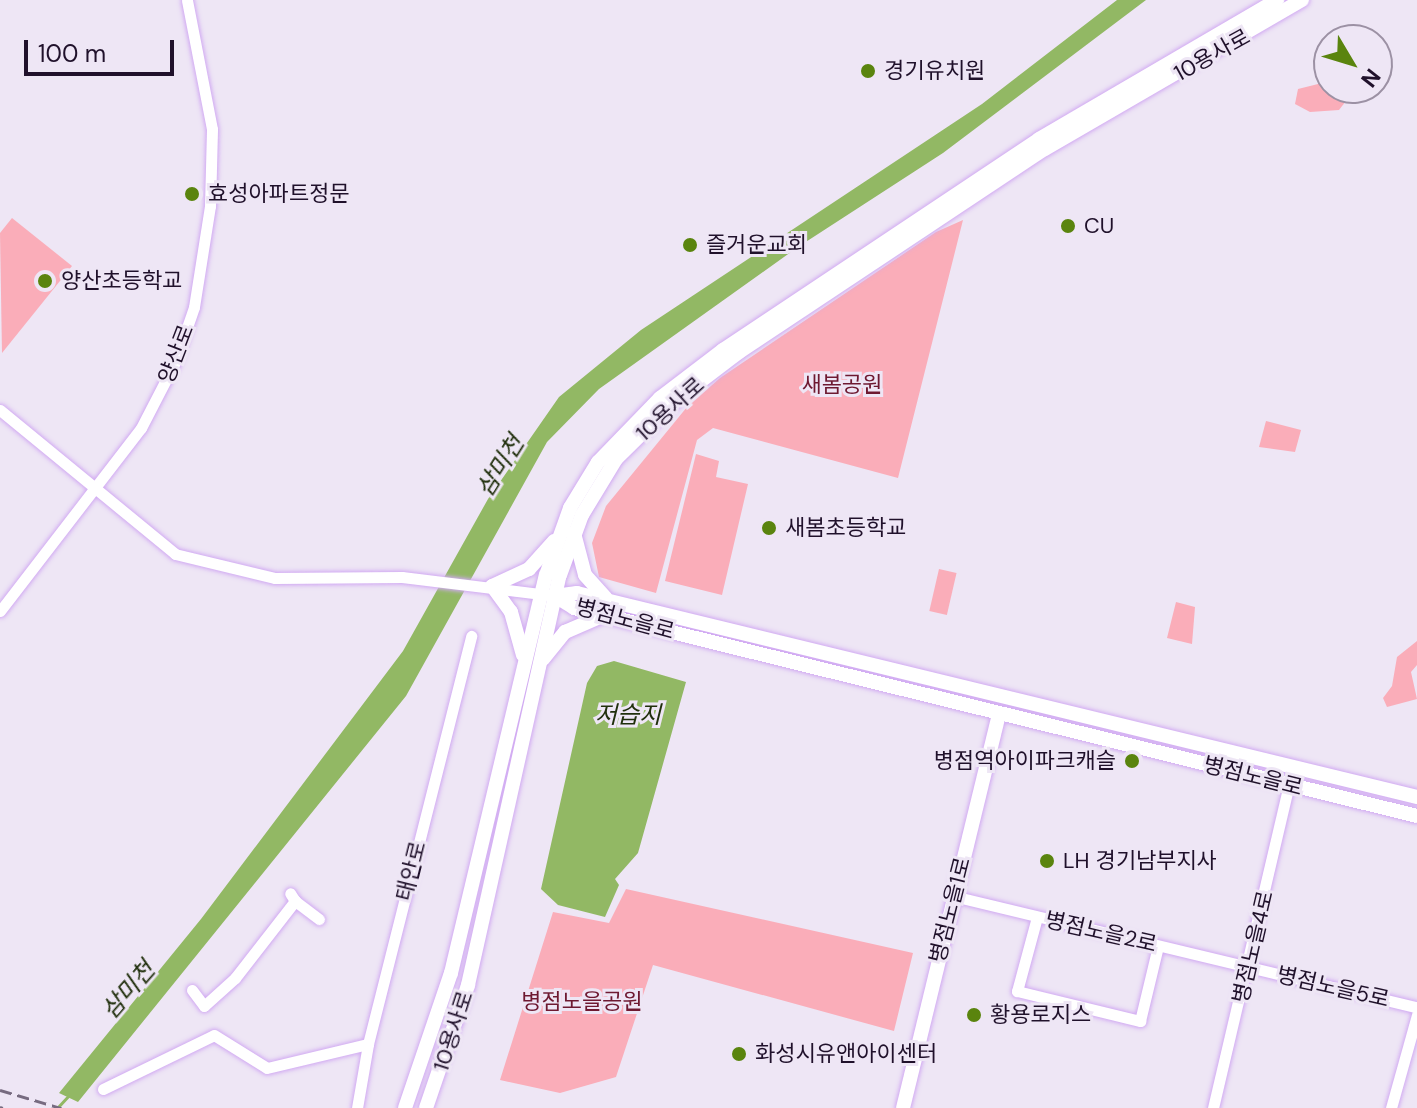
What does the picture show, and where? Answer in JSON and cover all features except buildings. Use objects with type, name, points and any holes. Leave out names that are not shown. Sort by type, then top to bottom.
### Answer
[{"type":"street","name":"양산로","points":[[0,611],[95,489],[159,396],[197,295],[210,206],[212,129],[187,0]]},
{"type":"street","name":"10용사로","points":[[405,1108],[447,988],[524,659],[548,595],[579,491],[612,444],[686,377],[1039,139],[1277,0]]},
{"type":"street","name":"10용사로","points":[[566,536],[616,459],[702,378],[1045,149],[1302,0]]},
{"type":"street","points":[[0,410],[175,554],[275,578],[402,577],[548,595]]},
{"type":"street","points":[[492,586],[529,569],[566,536],[585,575],[607,608],[569,629],[540,662]]},
{"type":"street","points":[[492,586],[517,626],[524,659]]},
{"type":"street","name":"10용사로","points":[[426,1108],[465,998],[540,662],[548,595]]},
{"type":"street","name":"병점노을로","points":[[548,595],[574,608],[607,608],[936,677],[1417,797]]},
{"type":"street","name":"병점노을로","points":[[607,608],[931,696],[1417,816]]},
{"type":"street","name":"태안로","points":[[357,1108],[368,1044],[471,636]]},
{"type":"street","points":[[931,696],[938,692],[936,677]]},
{"type":"street","points":[[1064,729],[1065,714],[1070,710]]},
{"type":"street","name":"병점노을1로","points":[[903,1108],[999,713]]},
{"type":"street","points":[[1234,771],[1240,767],[1240,753]]},
{"type":"street","points":[[1349,800],[1348,787],[1356,782]]},
{"type":"street","name":"병점노을4로","points":[[1213,1108],[1249,967],[1289,785]]},
{"type":"street","name":"병점노을2로","points":[[953,896],[1249,967]]},
{"type":"street","points":[[192,990],[204,1006],[235,978],[293,897],[319,919]]},
{"type":"street","points":[[1037,917],[1017,991],[1140,1021],[1158,946]]},
{"type":"street","name":"병점노을5로","points":[[1249,967],[1417,1007]]},
{"type":"street","name":"병점노을5로","points":[[1391,1108],[1417,1015]]},
{"type":"street","points":[[103,1089],[214,1035],[267,1068],[368,1044]]},
{"type":"green space","points":[[1313,85],[1313,104],[1344,104],[1339,110],[1310,112],[1295,104],[1298,89]]},
{"type":"green space","points":[[12,218],[72,266],[2,353],[0,233]]},
{"type":"green space","name":"새봄공원","points":[[963,220],[898,478],[713,428],[697,440],[656,593],[599,577],[592,543],[606,506],[687,407],[720,378],[936,232]]},
{"type":"green space","points":[[1266,421],[1301,430],[1295,452],[1259,447]]},
{"type":"green space","points":[[696,454],[719,461],[716,477],[748,484],[722,595],[665,581]]},
{"type":"green space","points":[[939,569],[957,573],[947,615],[929,611]]},
{"type":"green space","points":[[1176,602],[1195,607],[1192,644],[1167,638]]},
{"type":"green space","points":[[1417,641],[1417,665],[1411,672],[1417,699],[1387,707],[1383,698],[1392,686],[1397,657]]},
{"type":"green space","name":"병점노을공원","points":[[626,889],[913,953],[894,1031],[653,965],[616,1077],[560,1093],[500,1080],[553,912],[609,923]]},
{"type":"water","points":[[1117,0],[1146,0],[943,153],[798,247],[599,389],[547,442],[406,696],[78,1102],[59,1093],[201,919],[403,651],[488,499],[559,397],[641,330],[982,104]]},
{"type":"water","name":"저습지","points":[[614,661],[686,682],[638,853],[615,879],[619,885],[605,917],[558,905],[541,889],[587,683],[597,666]]},
{"type":"waterway","name":"삼미천","points":[[57,1108],[68,1096]]},
{"type":"railway","points":[[0,1090],[61,1108]]},
{"type":"place","name":"경기유치원","points":[[868,71]]},
{"type":"place","name":"효성아파트정문","points":[[192,194]]},
{"type":"place","name":"CU","points":[[1068,226]]},
{"type":"place","name":"즐거운교회","points":[[690,245]]},
{"type":"place","name":"양산초등학교","points":[[45,281]]},
{"type":"place","name":"새봄초등학교","points":[[769,528]]},
{"type":"place","name":"병점역아이파크캐슬","points":[[1132,761]]},
{"type":"place","name":"LH 경기남부지사","points":[[1047,861]]},
{"type":"place","name":"황용로지스","points":[[974,1015]]},
{"type":"place","name":"화성시유앤아이센터","points":[[739,1054]]}]
